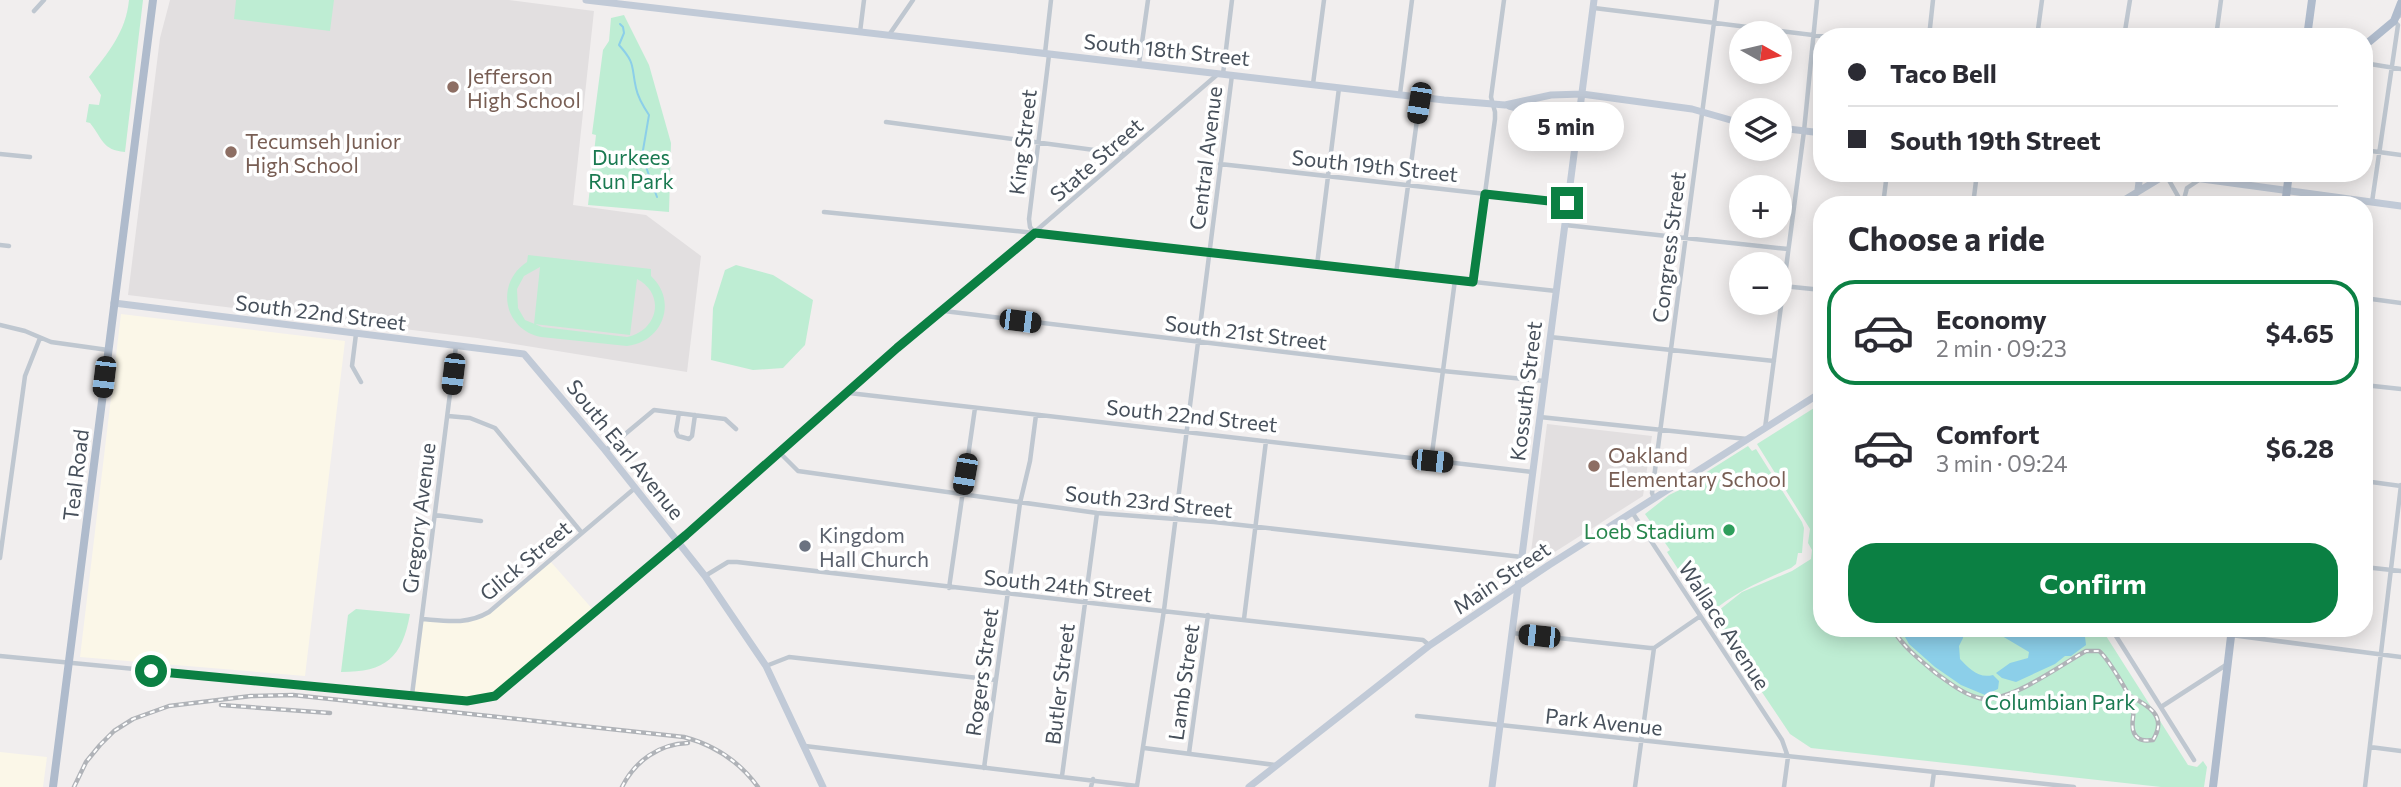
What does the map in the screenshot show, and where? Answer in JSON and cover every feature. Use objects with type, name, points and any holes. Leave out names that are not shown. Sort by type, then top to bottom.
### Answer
[{"type":"main road","name":"Teal Road","points":[[53,787],[153,0]]},
{"type":"main road","points":[[148,42],[159,0]]},
{"type":"main road","name":"South 18th Street","points":[[586,0],[1492,104],[1505,105],[1551,95],[1582,94],[1702,113],[1729,120]]},
{"type":"main road","points":[[2308,28],[2312,0]]},
{"type":"main road","points":[[2373,38],[2394,21],[2401,3]]},
{"type":"main road","name":"Kossuth Street","points":[[1492,787],[1593,4]]},
{"type":"main road","points":[[1505,105],[1524,110],[1578,116]]},
{"type":"main road","points":[[1792,130],[1813,132]]},
{"type":"main road","points":[[2137,190],[2139,182]]},
{"type":"main road","points":[[2129,196],[2150,182]]},
{"type":"main road","points":[[2225,182],[2321,196]]},
{"type":"main road","points":[[2286,196],[2288,182]]},
{"type":"main road","points":[[2373,202],[2401,206]]},
{"type":"main road","name":"South 22nd Street","points":[[114,303],[524,354]]},
{"type":"main road","name":"South Earl Avenue","points":[[524,354],[605,450],[705,576],[766,666],[823,787]]},
{"type":"main road","name":"Main Street","points":[[1250,787],[1430,645],[1632,512],[1813,398]]},
{"type":"main road","points":[[2213,787],[2229,637]]},
{"type":"street","points":[[34,11],[44,0]]},
{"type":"street","points":[[860,32],[864,0]]},
{"type":"street","points":[[889,35],[913,0]]},
{"type":"street","name":"King Street","points":[[1035,233],[1030,227],[1029,219],[1051,0]]},
{"type":"street","points":[[1139,64],[1148,0]]},
{"type":"street","name":"Central Avenue","points":[[1138,786],[1164,610],[1220,164],[1224,74],[1232,0]]},
{"type":"street","points":[[1313,84],[1324,0]]},
{"type":"street","points":[[1400,94],[1412,0]]},
{"type":"street","points":[[1473,282],[1495,111],[1491,97],[1504,0]]},
{"type":"street","name":"Congress Street","points":[[1654,498],[1652,493],[1660,429],[1717,0]]},
{"type":"street","points":[[1813,38],[1817,0]]},
{"type":"street","points":[[1930,28],[1933,0]]},
{"type":"street","points":[[2038,28],[2042,0]]},
{"type":"street","points":[[2125,28],[2130,0]]},
{"type":"street","points":[[2217,28],[2221,0]]},
{"type":"street","points":[[1593,4],[1714,23],[1812,34]]},
{"type":"street","points":[[2373,196],[2398,25],[2394,21],[2401,14]]},
{"type":"street","points":[[1788,252],[1813,50]]},
{"type":"street","points":[[2373,65],[2401,69]]},
{"type":"street","name":"State Street","points":[[412,695],[467,701],[495,696],[502,692],[780,454],[897,348],[1125,154],[1224,74]]},
{"type":"street","points":[[1317,265],[1339,87]]},
{"type":"street","points":[[1396,274],[1420,97]]},
{"type":"street","points":[[886,122],[1125,154]]},
{"type":"street","points":[[2373,151],[2401,155]]},
{"type":"street","points":[[0,154],[30,157]]},
{"type":"street","name":"South 19th Street","points":[[1220,164],[1567,203]]},
{"type":"street","points":[[2186,196],[2188,188],[2195,182]]},
{"type":"street","points":[[824,212],[1556,291]]},
{"type":"street","points":[[1565,225],[1788,249]]},
{"type":"street","points":[[0,245],[9,246]]},
{"type":"street","points":[[1432,461],[1455,280]]},
{"type":"street","points":[[1792,287],[1813,289]]},
{"type":"street","points":[[2373,299],[2401,303]]},
{"type":"street","name":"South 21st Street","points":[[943,311],[1443,372],[1544,381]]},
{"type":"street","points":[[1765,428],[1779,315]]},
{"type":"street","points":[[0,325],[65,345],[108,350]]},
{"type":"street","points":[[356,334],[352,366],[361,382]]},
{"type":"street","points":[[1550,337],[1774,360]]},
{"type":"street","points":[[0,558],[25,376],[40,338]]},
{"type":"street","name":"Gregory Avenue","points":[[412,695],[456,345]]},
{"type":"street","points":[[2373,386],[2401,389]]},
{"type":"street","name":"South 22nd Street","points":[[849,393],[1532,472]]},
{"type":"street","points":[[949,588],[975,408]]},
{"type":"street","points":[[605,450],[654,410],[725,419],[736,429]]},
{"type":"street","points":[[679,413],[676,431],[682,438],[689,439],[692,436],[695,415]]},
{"type":"street","name":"Rogers Street","points":[[984,768],[1020,503],[1030,461],[1035,415]]},
{"type":"street","points":[[448,416],[470,418],[495,428],[582,533]]},
{"type":"street","points":[[1540,417],[1748,439]]},
{"type":"street","points":[[1244,619],[1266,441]]},
{"type":"street","name":"South 23rd Street","points":[[780,454],[798,471],[1020,503],[1522,557]]},
{"type":"street","points":[[2365,787],[2401,485],[2373,482]]},
{"type":"street","name":"Glick Street","points":[[422,619],[458,622],[489,612],[635,488]]},
{"type":"street","name":"Wallace Avenue","points":[[1632,512],[1791,757]]},
{"type":"street","name":"Butler Street","points":[[1062,776],[1097,513]]},
{"type":"street","points":[[435,515],[481,521]]},
{"type":"street","name":"South 24th Street","points":[[705,576],[718,566],[737,562],[1007,595],[1085,601],[1423,640],[1430,645]]},
{"type":"street","points":[[2373,568],[2401,571]]},
{"type":"street","name":"Lamb Street","points":[[1189,753],[1208,615]]},
{"type":"street","points":[[1512,633],[1654,648],[1699,617]]},
{"type":"street","points":[[2118,637],[2194,760]]},
{"type":"street","points":[[2269,637],[2401,657]]},
{"type":"street","points":[[1635,787],[1654,648]]},
{"type":"street","points":[[0,656],[412,695]]},
{"type":"street","points":[[766,666],[789,657],[996,680]]},
{"type":"street","points":[[2161,707],[2227,665]]},
{"type":"street","name":"Park Avenue","points":[[1417,716],[2074,787]]},
{"type":"street","points":[[805,746],[1138,786]]},
{"type":"street","points":[[2370,747],[2401,751]]},
{"type":"street","points":[[1144,748],[1276,766]]},
{"type":"street","points":[[1784,787],[1791,757]]},
{"type":"street","points":[[1932,787],[1934,772]]},
{"type":"street","points":[[1091,787],[1093,779]]},
{"type":"shaded area","points":[[170,0],[509,0],[594,11],[573,205],[646,215],[701,256],[687,372],[477,338],[128,295],[160,38]]},
{"type":"shaded area","points":[[121,314],[345,341],[305,676],[80,657]]},
{"type":"shaded area","name":"Oakland Elementary School","points":[[1547,424],[1652,436],[1643,496],[1539,562],[1530,560]]},
{"type":"shaded area","points":[[550,561],[595,612],[495,696],[467,701],[412,695],[422,619],[459,622],[482,617]]},
{"type":"shaded area","points":[[0,752],[47,757],[43,787],[0,787]]},
{"type":"green space","points":[[129,0],[143,0],[125,152],[107,146],[90,123],[86,122],[89,104],[99,105],[101,95],[89,77],[120,32]]},
{"type":"green space","points":[[236,0],[334,0],[330,31],[234,19]]},
{"type":"green space","name":"Durkees Run Park","points":[[624,15],[649,65],[671,143],[669,212],[588,205],[596,135],[592,134],[603,50],[609,41],[611,18]]},
{"type":"green space","points":[[528,255],[651,269],[651,276],[664,297],[663,319],[650,337],[627,346],[541,337],[528,332],[518,325],[511,315],[507,293],[510,281],[527,262]],"holes":[[[540,267],[534,324],[525,320],[518,308],[517,289],[524,276]],[[637,279],[646,286],[655,302],[651,320],[646,328],[638,333],[627,337],[535,324],[630,335]]]},
{"type":"green space","points":[[736,265],[773,275],[813,300],[805,345],[783,368],[753,370],[711,360],[713,308],[725,270]]},
{"type":"green space","name":"Columbian Park","points":[[1813,409],[1813,637],[2107,637],[2188,765],[2197,767],[2203,761],[2207,767],[2204,787],[2161,787],[1811,748],[1790,734],[1727,640],[1716,631],[1709,618],[1742,592],[1792,571],[1811,559],[1812,550],[1808,543],[1810,529],[1757,444]]},
{"type":"green space","name":"Loeb Stadium","points":[[1748,446],[1752,451],[1756,449],[1802,522],[1802,553],[1798,553],[1796,564],[1791,568],[1738,593],[1709,614],[1645,514],[1669,495],[1695,485],[1694,480]]},
{"type":"green space","points":[[356,609],[410,614],[407,629],[397,652],[389,660],[370,669],[341,672],[348,615]]},
{"type":"water","points":[[1905,637],[1963,637],[1959,646],[1960,659],[1978,674],[1993,675],[1999,681],[1998,689],[1985,695],[1961,685],[1909,644]]},
{"type":"water","points":[[2004,637],[2085,637],[2086,645],[2071,656],[2065,656],[2055,664],[2016,682],[1996,673],[2010,663],[2028,658],[2029,652]]},
{"type":"waterway","points":[[620,24],[624,33],[619,45],[631,61],[638,95],[649,115],[642,156],[657,197]]},
{"type":"railway","points":[[1898,637],[1937,674],[1962,691],[1979,698],[1991,699],[2019,690],[2086,651],[2099,651],[2103,655],[2129,695]]},
{"type":"railway","points":[[74,787],[86,762],[100,745],[114,731],[133,719],[169,706],[251,696],[293,695],[684,737],[725,755],[743,769],[758,787]]},
{"type":"railway","points":[[2129,695],[2154,712],[2158,724],[2153,740],[2142,740],[2134,733],[2133,709],[2129,695]]},
{"type":"railway","points":[[221,705],[330,713]]},
{"type":"railway","points":[[622,787],[634,769],[649,756],[667,747],[688,743]]},
{"type":"place","name":"Jefferson High School","points":[[453,87]]},
{"type":"place","name":"Tecumseh Junior High School","points":[[231,152]]},
{"type":"place","name":"Oakland Elementary School","points":[[1594,466]]},
{"type":"place","name":"Loeb Stadium","points":[[1729,530]]},
{"type":"place","name":"Kingdom Hall Church","points":[[805,546]]},
{"type":"route","points":[[151,671],[467,701],[495,696],[780,454],[897,348],[1035,233],[1473,282],[1485,194],[1567,203]]}]
